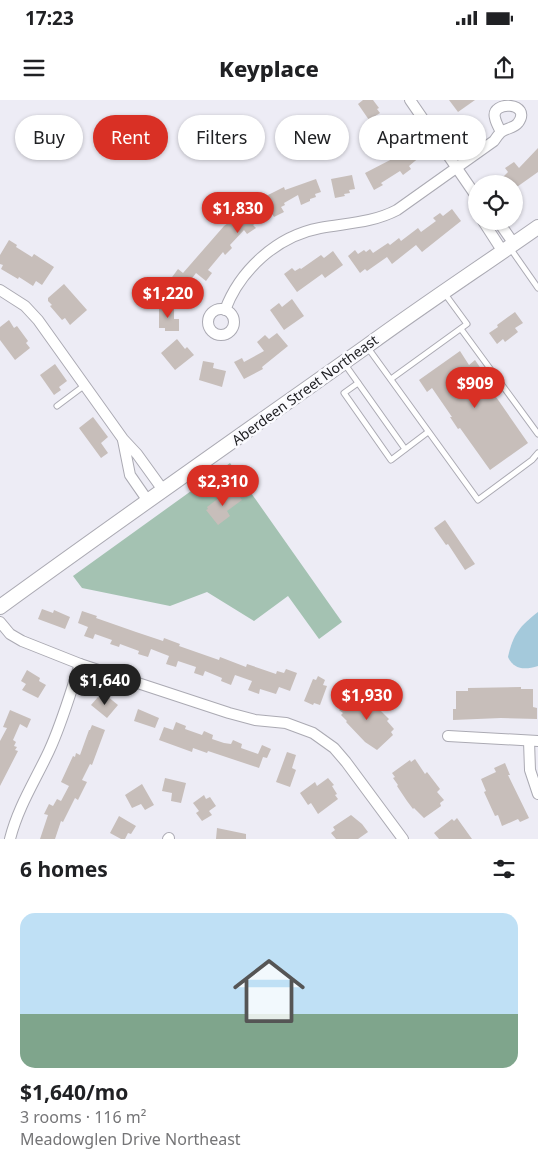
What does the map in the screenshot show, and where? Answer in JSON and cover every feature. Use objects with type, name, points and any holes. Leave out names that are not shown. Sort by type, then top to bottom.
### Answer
[{"type":"street","points":[[410,100],[468,183]]},
{"type":"street","points":[[225,310],[230,296],[248,270],[270,250],[294,236],[318,229],[368,222],[397,210],[494,141],[501,132]]},
{"type":"street","name":"Aberdeen Street Northeast","points":[[0,607],[344,362],[538,227]]},
{"type":"street","points":[[492,230],[509,248]]},
{"type":"street","points":[[502,230],[509,248]]},
{"type":"street","points":[[0,290],[25,306],[38,320],[123,439],[137,454],[163,490]]},
{"type":"street","points":[[123,439],[130,475],[148,501]]},
{"type":"street","points":[[0,622],[10,634],[22,641],[80,664],[229,713],[255,720],[286,723],[313,732],[334,748],[346,762],[403,839]]},
{"type":"street","points":[[10,839],[17,814],[49,752],[63,718],[80,664]]},
{"type":"street","points":[[448,736],[533,741],[530,770],[538,794]]},
{"type":"lane","points":[[509,248],[538,288]]},
{"type":"lane","points":[[391,379],[467,324],[444,292]]},
{"type":"lane","points":[[461,328],[538,434]]},
{"type":"lane","points":[[367,346],[478,500],[532,460],[538,453]]},
{"type":"lane","points":[[344,362],[405,449]]},
{"type":"lane","points":[[358,383],[344,393],[392,460],[428,432]]},
{"type":"lane","points":[[57,406],[85,385]]},
{"type":"green space","points":[[230,463],[342,622],[319,639],[288,596],[254,621],[207,592],[170,606],[82,588],[73,576]]},
{"type":"water","points":[[538,612],[538,666],[529,668],[517,667],[508,657],[512,642],[522,626]]},
{"type":"building","points":[[363,100],[373,100],[380,113],[377,115],[366,115],[358,104]]},
{"type":"building","points":[[449,100],[475,100],[458,112]]},
{"type":"building","points":[[538,148],[538,172],[523,183],[523,175],[505,175],[508,172],[505,168],[514,162],[519,168]]},
{"type":"building","points":[[390,160],[416,160],[409,166],[411,169],[403,175],[400,171],[381,183],[383,185],[374,190],[365,173]]},
{"type":"building","points":[[352,175],[355,189],[349,190],[350,193],[344,194],[345,196],[335,198],[331,179]]},
{"type":"building","points":[[316,179],[321,192],[315,194],[316,197],[301,205],[298,195],[284,203],[285,205],[281,207],[284,212],[274,217],[270,210],[258,219],[259,221],[253,225],[256,228],[247,234],[244,230],[230,245],[232,248],[225,255],[223,252],[208,270],[212,273],[206,281],[196,273],[184,289],[189,292],[182,302],[164,288],[178,269],[183,273],[224,226],[262,198],[284,187],[285,190]]},
{"type":"building","points":[[452,209],[461,221],[422,252],[416,245],[392,264],[387,257],[367,271],[365,269],[360,273],[348,256],[355,250],[358,254],[370,249],[373,253],[388,243],[390,245],[399,238],[401,241],[418,228],[421,232],[436,221],[433,218],[440,213],[443,216]]},
{"type":"building","points":[[9,240],[32,257],[34,254],[54,267],[42,285],[36,281],[33,286],[1,269],[3,265],[0,264],[0,255]]},
{"type":"building","points":[[333,251],[343,265],[325,278],[322,274],[297,292],[284,274],[292,268],[295,271],[301,269],[321,255],[324,258]]},
{"type":"building","points":[[64,284],[87,310],[70,325],[65,318],[62,320],[48,301],[48,298]]},
{"type":"building","points":[[292,299],[304,316],[284,330],[270,310],[279,303],[282,307]]},
{"type":"building","points":[[159,307],[174,307],[174,319],[179,319],[179,331],[165,331],[165,328],[159,328]]},
{"type":"building","points":[[515,312],[523,323],[515,328],[518,332],[505,342],[503,339],[497,344],[489,333]]},
{"type":"building","points":[[9,320],[14,328],[17,326],[28,341],[26,343],[30,348],[15,360],[0,340],[0,327]]},
{"type":"building","points":[[277,333],[288,346],[262,367],[263,369],[244,379],[234,362],[242,358],[244,362],[264,351],[257,342],[265,335],[269,339]]},
{"type":"building","points":[[177,339],[185,349],[187,347],[194,355],[175,370],[161,353]]},
{"type":"building","points":[[460,351],[469,365],[475,360],[486,376],[484,377],[497,392],[494,394],[528,443],[490,470],[460,428],[458,429],[432,388],[427,392],[419,380]]},
{"type":"building","points":[[203,361],[214,363],[213,368],[226,371],[222,387],[199,380]]},
{"type":"building","points":[[55,364],[67,381],[59,387],[61,390],[54,395],[40,375]]},
{"type":"building","points":[[93,417],[108,437],[101,443],[108,453],[101,458],[79,428]]},
{"type":"building","points":[[235,490],[242,500],[227,511],[230,516],[218,525],[206,510],[208,509],[207,507],[228,491],[229,494]]},
{"type":"building","points":[[445,520],[475,564],[465,570],[448,544],[446,545],[434,528]]},
{"type":"building","points":[[42,609],[53,613],[54,610],[70,617],[65,629],[38,619]]},
{"type":"building","points":[[82,611],[97,616],[96,618],[163,641],[164,638],[180,644],[179,646],[219,660],[220,657],[246,667],[247,664],[276,674],[277,671],[284,673],[286,669],[297,673],[290,691],[279,687],[276,694],[260,689],[259,694],[248,690],[252,681],[235,675],[231,685],[221,681],[222,678],[205,671],[203,676],[194,673],[196,667],[178,661],[176,667],[166,664],[169,656],[151,649],[148,657],[138,654],[139,651],[120,644],[119,647],[110,644],[112,640],[95,634],[93,639],[84,636],[88,627],[78,623]]},
{"type":"building","points":[[27,670],[40,678],[39,681],[46,685],[38,698],[22,690],[26,684],[21,681]]},
{"type":"building","points":[[318,676],[325,680],[323,685],[327,686],[320,705],[314,703],[313,705],[304,701],[313,679],[316,680]]},
{"type":"building","points":[[521,687],[521,689],[533,689],[533,707],[537,708],[537,719],[453,720],[453,709],[456,709],[456,691],[468,691],[468,688]]},
{"type":"building","points":[[360,693],[372,706],[374,704],[389,719],[387,721],[394,729],[391,732],[393,735],[377,750],[365,742],[346,722],[341,715],[343,713],[339,710],[355,694],[357,696]]},
{"type":"building","points":[[107,696],[118,705],[107,718],[91,705],[98,697],[104,700]]},
{"type":"building","points":[[138,709],[159,718],[155,728],[134,721]]},
{"type":"building","points":[[10,710],[31,719],[27,728],[20,724],[13,740],[16,742],[14,746],[17,747],[15,750],[18,751],[0,786],[0,741],[7,728],[3,727]]},
{"type":"building","points":[[176,722],[186,726],[185,729],[202,735],[204,731],[213,735],[212,739],[224,743],[231,744],[233,740],[242,744],[241,748],[258,754],[262,745],[271,749],[267,758],[263,757],[259,768],[208,751],[207,753],[193,748],[192,752],[159,740],[164,727],[173,730]]},
{"type":"building","points":[[92,725],[105,730],[92,765],[90,764],[82,780],[87,782],[78,800],[75,798],[63,822],[61,821],[55,839],[40,839],[48,815],[44,814],[49,804],[53,806],[57,799],[61,801],[69,786],[61,782],[73,756],[75,757],[76,753],[80,755]]},
{"type":"building","points":[[287,752],[296,755],[292,768],[296,770],[290,787],[276,782]]},
{"type":"building","points":[[415,759],[425,774],[427,772],[440,789],[437,792],[444,800],[440,803],[441,806],[424,818],[407,801],[397,786],[392,773],[410,760],[411,762]]},
{"type":"building","points":[[505,763],[510,775],[508,775],[529,818],[520,822],[518,819],[502,826],[498,815],[495,816],[484,792],[486,791],[481,779],[496,772],[494,768]]},
{"type":"building","points":[[165,778],[186,783],[181,803],[171,801],[172,793],[162,791]]},
{"type":"building","points":[[328,778],[334,785],[332,786],[338,799],[318,814],[311,803],[308,805],[300,793],[315,782],[317,786]]},
{"type":"building","points":[[142,784],[154,805],[145,810],[141,804],[132,808],[125,795]]},
{"type":"building","points":[[204,795],[206,799],[210,797],[216,806],[209,811],[212,815],[202,821],[196,813],[199,811],[193,803]]},
{"type":"building","points":[[351,815],[368,832],[358,839],[336,839],[331,833],[335,830],[333,827]]},
{"type":"building","points":[[119,816],[136,826],[131,834],[128,833],[125,839],[110,833]]},
{"type":"building","points":[[457,818],[472,839],[439,839],[434,833],[452,819],[454,821]]},
{"type":"building","points":[[217,828],[246,834],[246,839],[216,839]]}]
